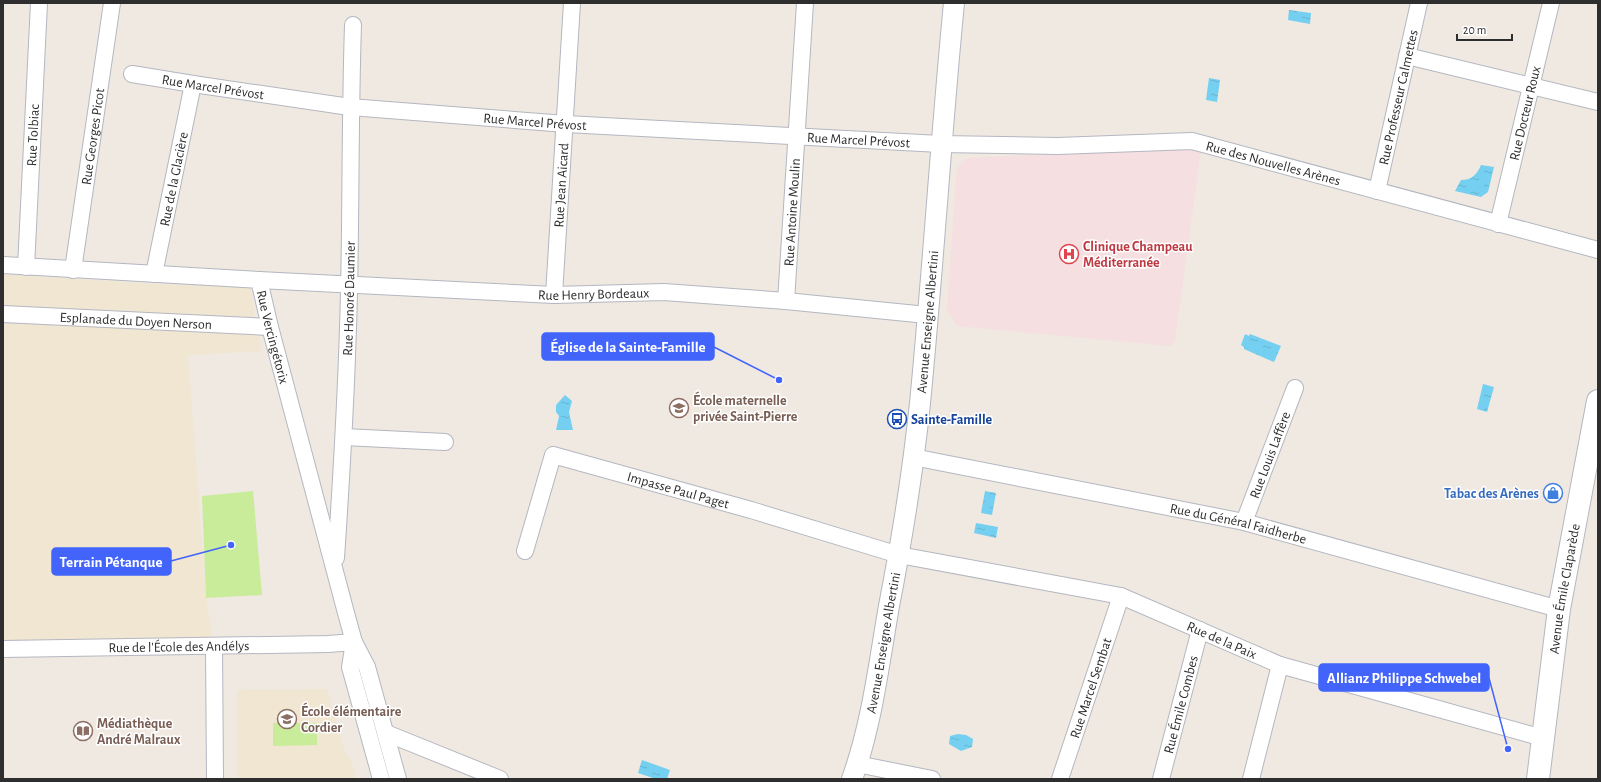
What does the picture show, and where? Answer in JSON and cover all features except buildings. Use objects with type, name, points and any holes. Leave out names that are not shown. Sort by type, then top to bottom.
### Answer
[{"type":"main road","name":"Avenue Émile Claparède","points":[[1538,779],[1559,609],[1598,401]]},
{"type":"street","name":"Rue Tolbiac","points":[[26,267],[39,3]]},
{"type":"street","name":"Rue Georges Picot","points":[[73,270],[112,3]]},
{"type":"street","name":"Rue Jean Aicard","points":[[554,295],[566,124],[572,3]]},
{"type":"street","name":"Rue Antoine Moulin","points":[[786,301],[805,3]]},
{"type":"street","name":"Avenue Enseigne Albertini","points":[[855,771],[874,693],[899,555],[913,457],[927,315],[940,144],[954,3]]},
{"type":"street","name":"Rue Professeur Calmettes","points":[[1378,191],[1419,3]]},
{"type":"street","name":"Rue Docteur Roux","points":[[1498,224],[1530,85],[1551,3]]},
{"type":"street","name":"Rue Honoré Daumier","points":[[335,572],[344,437],[349,284],[350,106],[353,25]]},
{"type":"street","points":[[1407,56],[1598,102]]},
{"type":"street","name":"Rue Marcel Prévost","points":[[132,74],[350,106],[566,124],[796,135],[940,144]]},
{"type":"street","name":"Rue de la Glacière","points":[[154,274],[193,84]]},
{"type":"street","name":"Rue des Nouvelles Arènes","points":[[940,144],[1058,146],[1192,141],[1598,250]]},
{"type":"street","name":"Rue Vercingétorix","points":[[3,265],[259,280],[354,642],[367,667],[398,779]]},
{"type":"street","name":"Rue Henry Bordeaux","points":[[259,280],[554,295],[664,292],[786,301],[927,315]]},
{"type":"street","name":"Esplanade du Doyen Nerson","points":[[3,314],[270,326]]},
{"type":"street","name":"Rue Louis Laffère","points":[[1244,522],[1295,388]]},
{"type":"street","points":[[344,437],[444,442]]},
{"type":"street","name":"Impasse Paul Paget","points":[[525,551],[553,455],[751,510],[899,555]]},
{"type":"street","name":"Rue du Général Faidherbe","points":[[913,457],[1244,522],[1559,609]]},
{"type":"street","name":"Rue de la Paix","points":[[899,555],[1121,596],[1280,665],[1543,738]]},
{"type":"street","name":"Rue Marcel Sembat","points":[[1060,779],[1121,596]]},
{"type":"street","name":"Rue Émile Combes","points":[[1161,779],[1200,630]]},
{"type":"street","name":"Rue Vercingétorix","points":[[354,642],[350,667],[381,779]]},
{"type":"street","name":"Rue de l'École des Andélys","points":[[3,649],[328,644],[354,642]]},
{"type":"street","points":[[214,646],[215,779]]},
{"type":"street","points":[[1251,779],[1280,665]]},
{"type":"street","points":[[386,733],[500,779]]},
{"type":"street","points":[[855,771],[932,779]]},
{"type":"shaded area","name":"Clinique Champeau Méditerranée","points":[[1190,148],[1201,150],[1175,341],[1170,346],[957,326],[947,310],[957,168],[967,158]]},
{"type":"shaded area","points":[[3,274],[153,284],[250,287],[261,351],[188,355],[206,598],[214,646],[3,649]]},
{"type":"shaded area","name":"École élémentaire Cordier","points":[[327,689],[344,749],[352,763],[356,779],[238,779],[237,690]]},
{"type":"green space","points":[[253,491],[262,595],[206,598],[202,496]]},
{"type":"green space","points":[[273,723],[317,723],[317,745],[273,746]]},
{"type":"water","points":[[1289,10],[1311,13],[1310,24],[1288,20]]},
{"type":"water","points":[[1209,78],[1220,80],[1217,102],[1206,100]]},
{"type":"water","points":[[1481,165],[1494,167],[1488,192],[1481,197],[1455,191],[1461,180],[1474,176]]},
{"type":"water","points":[[1245,334],[1249,336],[1250,334],[1281,346],[1274,362],[1244,349],[1241,345]]},
{"type":"water","points":[[1483,384],[1494,387],[1487,412],[1477,409]]},
{"type":"water","points":[[565,395],[572,401],[569,412],[573,430],[556,430],[559,416],[556,412],[556,405]]},
{"type":"water","points":[[985,491],[996,493],[992,515],[981,513]]},
{"type":"water","points":[[976,523],[998,527],[996,538],[974,533]]},
{"type":"water","points":[[958,734],[966,735],[973,739],[972,747],[961,751],[949,744],[950,736]]},
{"type":"water","points":[[642,760],[670,770],[667,779],[656,779],[638,773]]},
{"type":"place","name":"Clinique Champeau Méditerranée","points":[[1069,254]]},
{"type":"place","name":"Église de la Sainte-Famille","points":[[779,380]]},
{"type":"place","name":"École maternelle privée Saint-Pierre","points":[[679,408]]},
{"type":"place","name":"Sainte-Famille","points":[[897,419]]},
{"type":"place","name":"Tabac des Arènes","points":[[1553,493]]},
{"type":"place","name":"Terrain Pétanque","points":[[231,545]]},
{"type":"place","name":"École élémentaire Cordier","points":[[287,719]]},
{"type":"place","name":"Médiathèque André Malraux","points":[[83,731]]},
{"type":"place","name":"Allianz Philippe Schwebel","points":[[1508,749]]}]
